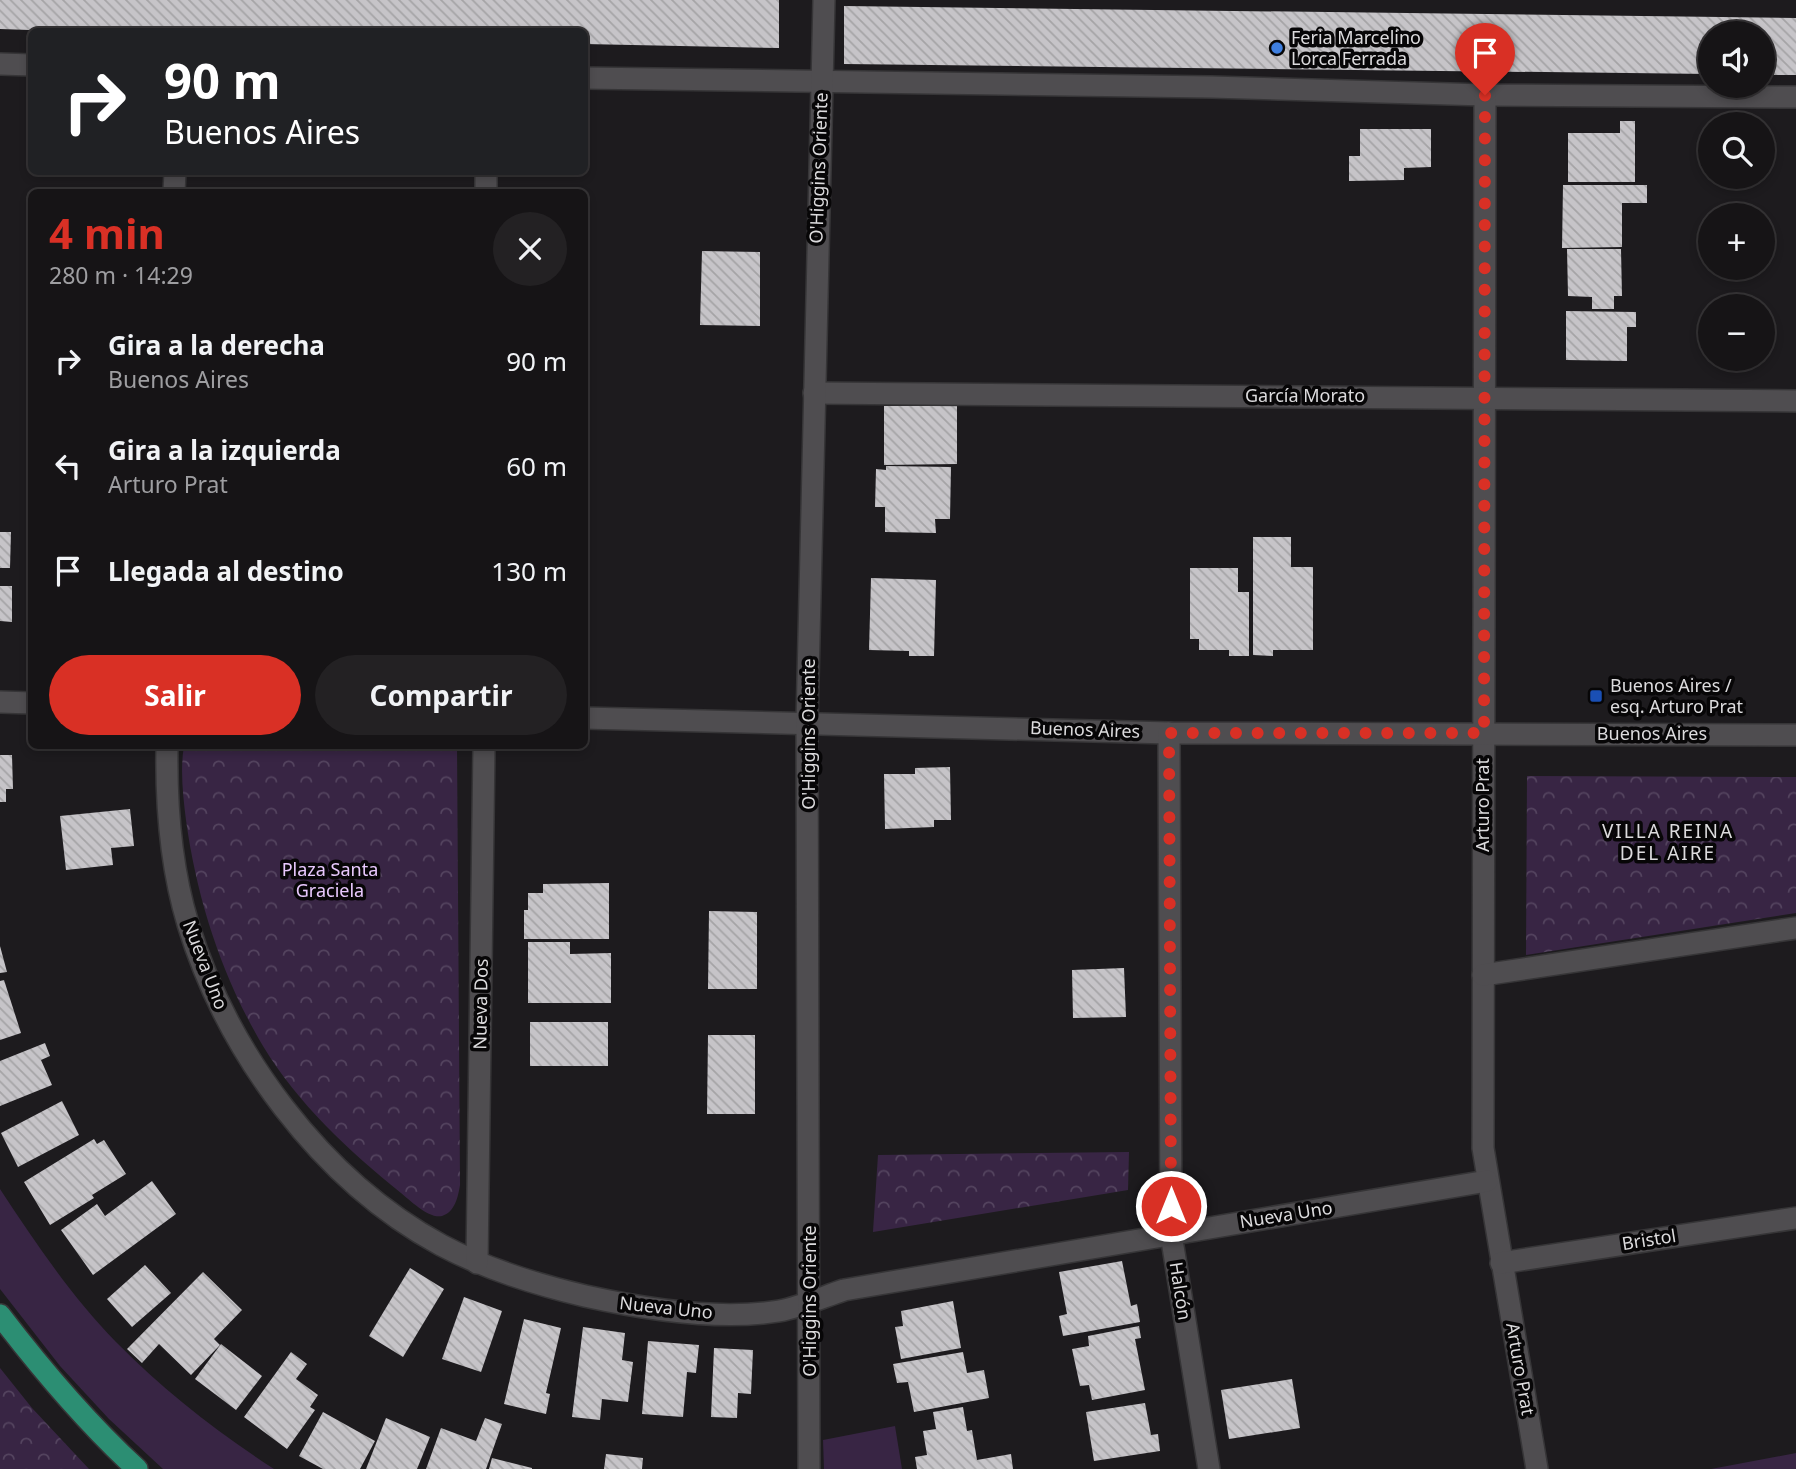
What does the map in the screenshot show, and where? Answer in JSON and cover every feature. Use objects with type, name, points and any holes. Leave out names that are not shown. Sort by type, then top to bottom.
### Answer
[{"type":"main road","points":[[0,1315],[77,1410],[137,1469]]},
{"type":"street","name":"O'Higgins Oriente","points":[[809,1469],[811,1301],[807,722],[824,0]]},
{"type":"street","points":[[0,64],[28,65]]},
{"type":"street","points":[[588,78],[1211,87],[1485,95],[1796,97]]},
{"type":"street","name":"Arturo Prat","points":[[1485,95],[1482,1121],[1487,1181],[1537,1469]]},
{"type":"street","name":"García Morato","points":[[814,393],[1796,401]]},
{"type":"street","points":[[0,702],[28,703]]},
{"type":"street","name":"Buenos Aires","points":[[588,718],[1169,733],[1796,735]]},
{"type":"street","name":"Halcón","points":[[1169,733],[1171,1234],[1209,1469]]},
{"type":"street","name":"Nueva Uno","points":[[167,749],[171,828],[177,878],[187,922],[219,1005],[278,1101],[342,1171],[407,1224],[477,1263],[536,1285],[608,1301],[677,1311],[781,1311],[844,1290],[1487,1181]]},
{"type":"street","name":"Nueva Dos","points":[[477,1263],[484,749]]},
{"type":"street","points":[[1483,975],[1796,928]]},
{"type":"street","name":"Bristol","points":[[1502,1263],[1796,1217]]},
{"type":"green space","name":"Plaza Santa Graciela","points":[[184,749],[457,749],[460,1185],[455,1204],[446,1214],[437,1216],[420,1209],[326,1126],[292,1088],[248,1020],[213,937],[204,908],[186,820]]},
{"type":"green space","points":[[1527,776],[1796,777],[1796,913],[1526,955]]},
{"type":"green space","points":[[1129,1152],[1128,1190],[873,1232],[878,1155]]},
{"type":"green space","points":[[0,1189],[40,1249],[116,1342],[191,1410],[274,1469],[163,1469],[109,1419],[60,1366],[0,1289]]},
{"type":"green space","points":[[0,1368],[32,1408],[89,1469],[0,1469]]},
{"type":"green space","points":[[895,1426],[902,1469],[824,1469],[823,1440]]},
{"type":"green space","points":[[1796,1453],[1796,1469],[1711,1469]]},
{"type":"building","points":[[0,0],[779,0],[779,48],[588,44],[588,28],[0,29]]},
{"type":"building","name":"Feria Marcelino Lorca Ferrada","points":[[844,6],[1796,18],[1796,75],[1775,75],[1775,21],[1698,21],[1698,74],[844,64]]},
{"type":"building","points":[[1620,121],[1635,121],[1635,182],[1568,182],[1568,133],[1620,133]]},
{"type":"building","points":[[1360,129],[1431,129],[1431,167],[1404,168],[1404,180],[1349,181],[1349,156],[1360,156]]},
{"type":"building","points":[[1563,185],[1647,185],[1647,203],[1622,203],[1622,247],[1562,248]]},
{"type":"building","points":[[1567,249],[1621,249],[1622,296],[1614,296],[1614,309],[1592,309],[1592,297],[1568,296]]},
{"type":"building","points":[[702,251],[760,252],[760,326],[700,325]]},
{"type":"building","points":[[1566,311],[1636,312],[1636,327],[1627,327],[1627,361],[1566,360]]},
{"type":"building","points":[[884,406],[957,406],[957,464],[884,465]]},
{"type":"building","points":[[886,466],[951,467],[950,519],[935,519],[936,533],[885,532],[885,507],[875,507],[876,469],[886,470]]},
{"type":"building","points":[[0,532],[11,532],[10,568],[0,568]]},
{"type":"building","points":[[1253,537],[1291,537],[1291,567],[1313,567],[1313,650],[1273,650],[1273,656],[1253,655]]},
{"type":"building","points":[[1190,568],[1238,568],[1238,592],[1249,592],[1249,656],[1229,656],[1229,650],[1199,650],[1199,639],[1190,639]]},
{"type":"building","points":[[871,578],[936,580],[934,656],[909,656],[909,651],[869,650]]},
{"type":"building","points":[[0,586],[12,586],[12,622],[0,621]]},
{"type":"building","points":[[0,755],[12,755],[13,789],[6,789],[6,802],[0,802]]},
{"type":"building","points":[[950,767],[951,820],[934,820],[934,827],[885,829],[884,774],[915,774],[915,768]]},
{"type":"building","points":[[130,809],[134,846],[111,848],[113,865],[66,870],[60,816]]},
{"type":"building","points":[[609,883],[609,939],[524,939],[524,910],[528,910],[528,893],[543,893],[543,884]]},
{"type":"building","points":[[709,911],[757,912],[757,989],[708,989]]},
{"type":"building","points":[[528,942],[570,942],[570,954],[611,953],[611,1003],[528,1003]]},
{"type":"building","points":[[0,946],[7,972],[0,973]]},
{"type":"building","points":[[1124,968],[1126,1017],[1073,1018],[1072,970]]},
{"type":"building","points":[[4,980],[21,1033],[0,1040],[0,981]]},
{"type":"building","points":[[530,1022],[608,1022],[608,1066],[530,1066]]},
{"type":"building","points":[[708,1035],[755,1035],[755,1114],[707,1114]]},
{"type":"building","points":[[45,1043],[50,1056],[41,1060],[52,1085],[0,1106],[0,1061]]},
{"type":"building","points":[[62,1101],[79,1135],[18,1167],[1,1133]]},
{"type":"building","points":[[94,1139],[97,1144],[104,1140],[126,1174],[50,1225],[24,1182]]},
{"type":"building","points":[[152,1181],[176,1214],[93,1275],[61,1230],[97,1204],[105,1216]]},
{"type":"building","points":[[1122,1261],[1131,1306],[1137,1304],[1140,1322],[1063,1336],[1059,1316],[1067,1314],[1059,1272]]},
{"type":"building","points":[[145,1265],[171,1293],[132,1327],[107,1299]]},
{"type":"building","points":[[410,1268],[444,1289],[403,1357],[369,1336]]},
{"type":"building","points":[[203,1272],[242,1310],[214,1339],[220,1345],[191,1375],[159,1344],[142,1363],[127,1349]]},
{"type":"building","points":[[464,1297],[502,1311],[481,1372],[442,1359]]},
{"type":"building","points":[[953,1301],[961,1348],[901,1359],[895,1327],[903,1326],[901,1311]]},
{"type":"building","points":[[524,1319],[561,1328],[546,1393],[550,1394],[546,1414],[504,1404]]},
{"type":"building","points":[[1139,1326],[1141,1338],[1135,1339],[1145,1390],[1092,1400],[1089,1385],[1080,1386],[1072,1349],[1089,1346],[1088,1336]]},
{"type":"building","points":[[583,1327],[625,1333],[622,1360],[633,1362],[628,1402],[602,1399],[600,1420],[572,1417]]},
{"type":"building","points":[[648,1341],[699,1345],[696,1373],[687,1372],[683,1417],[642,1414]]},
{"type":"building","points":[[221,1344],[262,1376],[236,1410],[195,1379]]},
{"type":"building","points":[[714,1348],[753,1350],[751,1394],[738,1393],[737,1418],[711,1417]]},
{"type":"building","points":[[291,1352],[307,1364],[296,1379],[318,1395],[310,1407],[315,1410],[287,1449],[244,1417]]},
{"type":"building","points":[[963,1352],[967,1373],[984,1370],[989,1398],[914,1412],[908,1382],[897,1383],[893,1364]]},
{"type":"building","points":[[1292,1379],[1300,1428],[1229,1439],[1221,1390]]},
{"type":"building","points":[[1145,1403],[1151,1435],[1158,1434],[1160,1451],[1094,1461],[1086,1412]]},
{"type":"building","points":[[963,1407],[967,1431],[972,1430],[977,1460],[1011,1454],[1013,1469],[917,1469],[915,1457],[927,1455],[923,1431],[936,1429],[933,1412]]},
{"type":"building","points":[[323,1412],[375,1441],[360,1469],[323,1469],[299,1456]]},
{"type":"building","points":[[386,1418],[430,1437],[417,1469],[366,1469]]},
{"type":"building","points":[[485,1418],[502,1424],[486,1469],[426,1469],[441,1428],[476,1441]]},
{"type":"building","points":[[606,1454],[643,1458],[642,1469],[604,1469]]},
{"type":"building","points":[[492,1458],[532,1468],[532,1469],[489,1469]]},
{"type":"place","name":"Feria Marcelino Lorca Ferrada","points":[[1277,48]]},
{"type":"place","name":"Buenos Aires / esq. Arturo Prat","points":[[1596,696]]},
{"type":"district","name":"VILLA REINA DEL AIRE","points":[[1668,842]]},
{"type":"route","points":[[1171,1206],[1169,733],[1484,733],[1485,95]]}]
